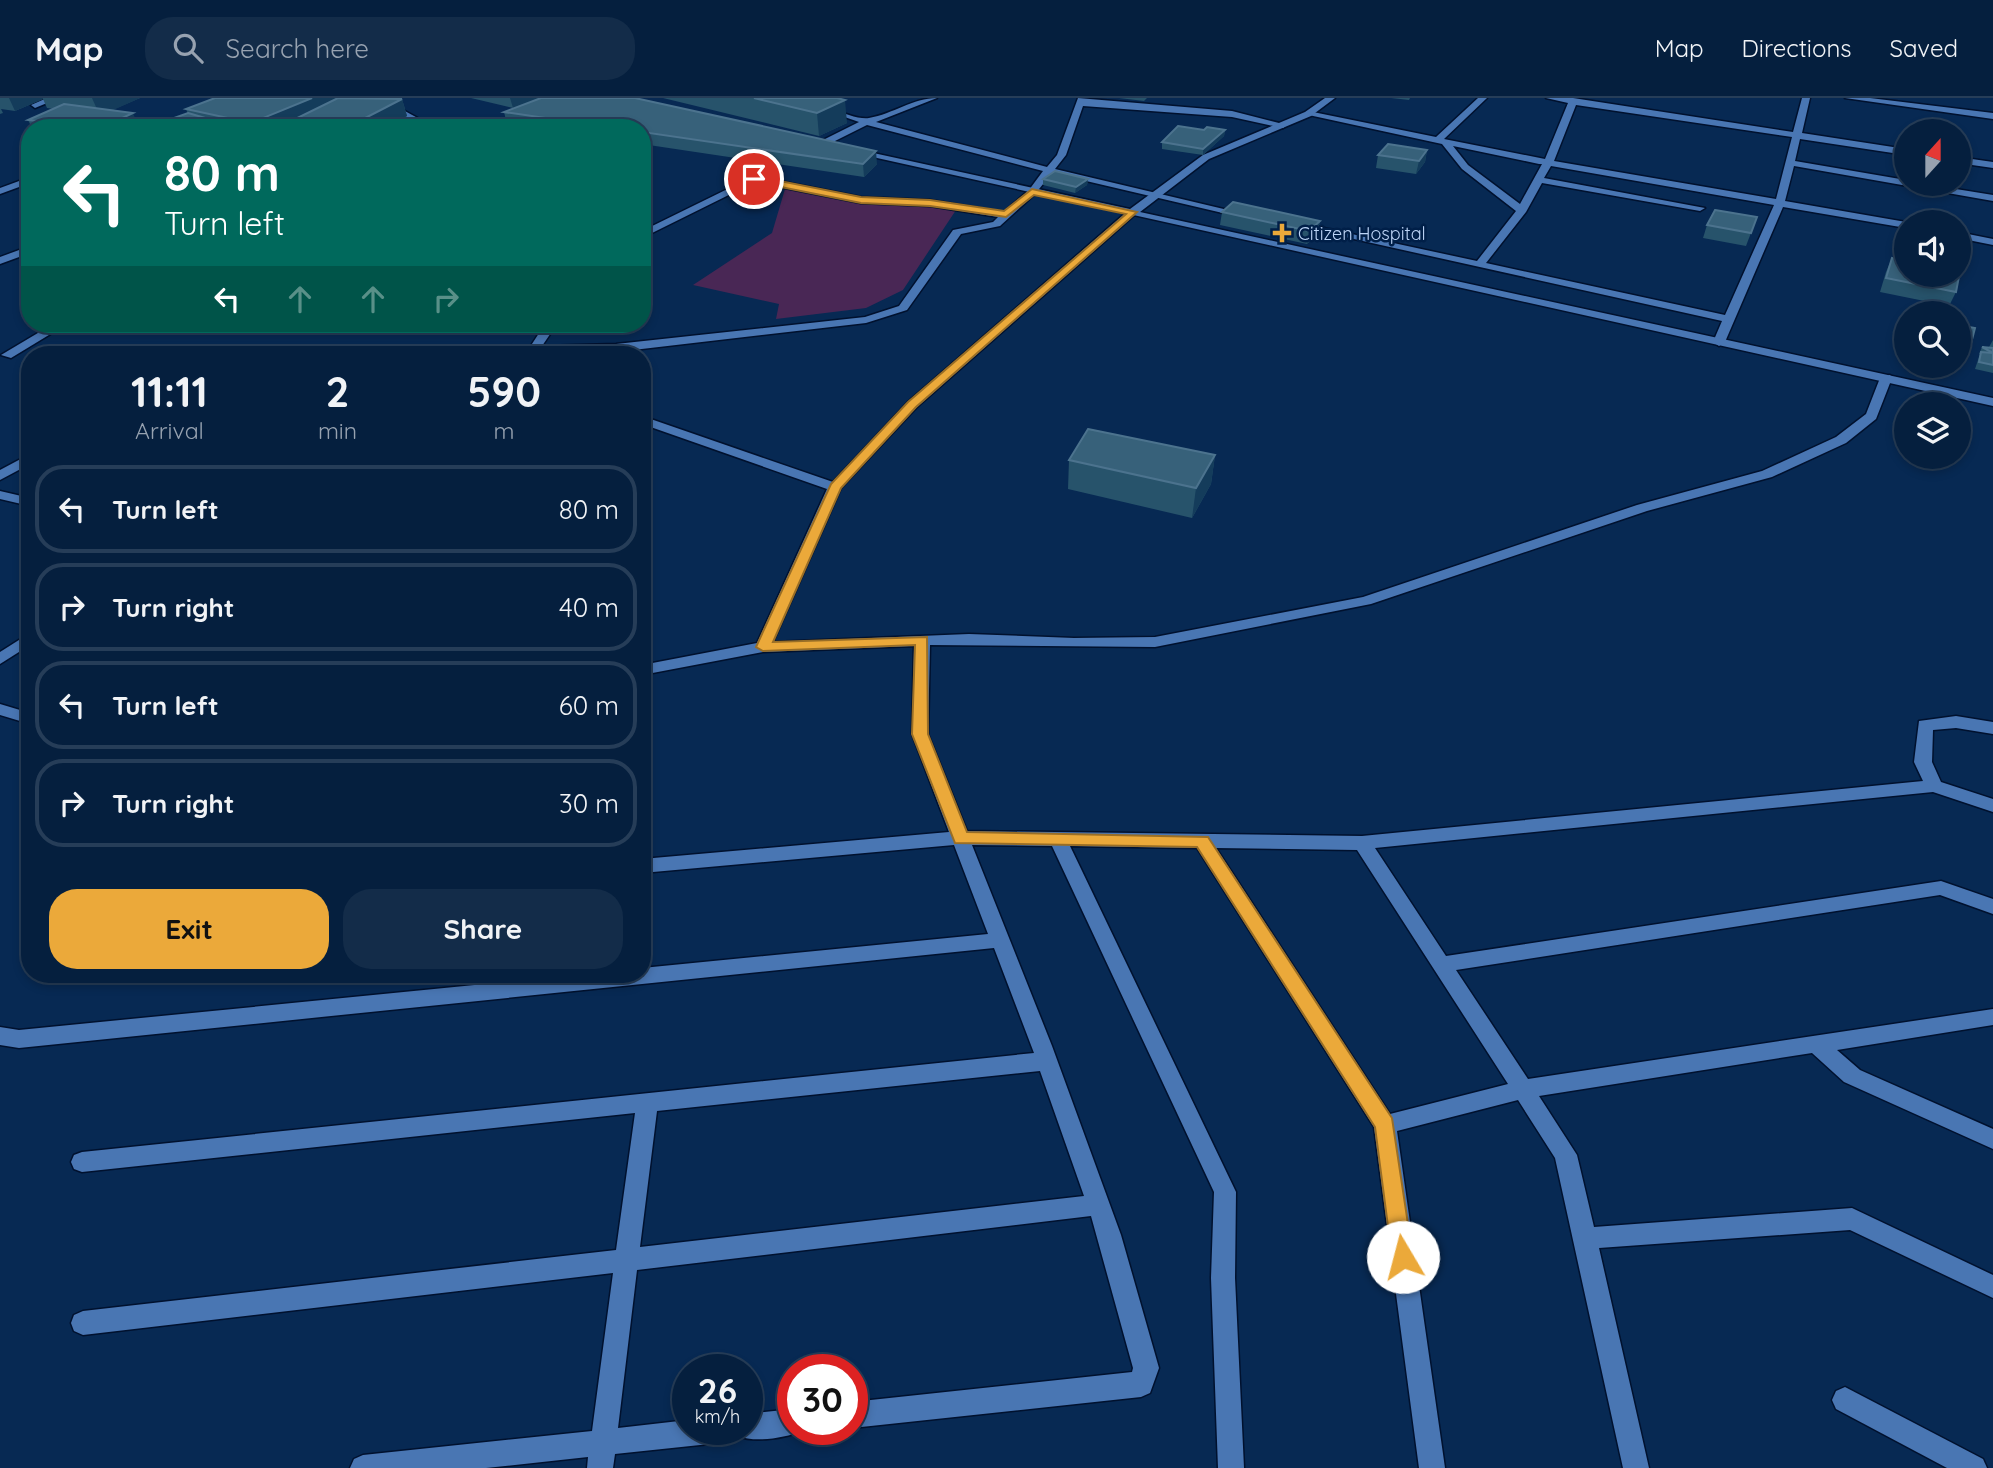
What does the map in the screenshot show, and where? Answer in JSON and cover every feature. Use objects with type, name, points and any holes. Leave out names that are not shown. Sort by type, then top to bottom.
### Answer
[{"type":"street","points":[[35,105],[55,98]]},
{"type":"street","points":[[374,98],[411,119]]},
{"type":"street","points":[[794,98],[864,123],[1049,171],[1258,217]]},
{"type":"street","points":[[822,145],[864,123],[933,98]]},
{"type":"street","points":[[763,647],[835,487],[912,405],[1133,212],[1206,157],[1308,114],[1331,98]]},
{"type":"street","points":[[1442,141],[1483,98]]},
{"type":"street","points":[[1550,98],[1894,150]]},
{"type":"street","points":[[1719,342],[1780,202],[1806,98]]},
{"type":"street","points":[[1849,98],[1993,116]]},
{"type":"street","points":[[633,346],[866,320],[903,308],[957,232],[996,224],[1032,192],[1061,155],[1081,100],[1232,114],[1283,125]]},
{"type":"street","points":[[1479,265],[1522,210],[1548,163],[1573,101]]},
{"type":"street","points":[[1308,114],[1548,163],[1894,223]]},
{"type":"street","points":[[1442,141],[1465,167],[1522,210]]},
{"type":"street","points":[[810,142],[835,148]]},
{"type":"street","points":[[849,150],[1993,402]]},
{"type":"street","points":[[1971,162],[1993,165]]},
{"type":"street","points":[[1790,163],[1894,181]]},
{"type":"street","points":[[651,230],[754,179],[861,200],[930,203],[1006,215]]},
{"type":"street","points":[[1539,180],[1700,208]]},
{"type":"street","points":[[0,191],[21,183]]},
{"type":"street","points":[[1971,194],[1993,198]]},
{"type":"street","points":[[1284,223],[1728,319]]},
{"type":"street","points":[[1971,238],[1993,242]]},
{"type":"street","points":[[0,261],[21,253]]},
{"type":"street","points":[[22,346],[45,333]]},
{"type":"street","points":[[4,356],[21,346]]},
{"type":"street","points":[[651,668],[763,647],[922,640],[1154,642],[1366,601],[1523,545],[1642,508],[1766,474],[1841,440],[1872,416],[1886,378]]},
{"type":"street","points":[[651,423],[835,487]]},
{"type":"street","points":[[0,475],[21,462]]},
{"type":"street","points":[[0,495],[21,500]]},
{"type":"street","points":[[868,1413],[1141,1384],[1146,1367],[1098,1205],[1047,1061],[920,734],[922,640]]},
{"type":"street","points":[[0,659],[21,644]]},
{"type":"street","points":[[0,709],[21,716]]},
{"type":"street","points":[[1934,786],[1923,762],[1925,725],[1956,722],[1993,728]]},
{"type":"street","points":[[651,865],[961,838],[1362,843],[1934,786],[1993,806]]},
{"type":"street","points":[[1058,840],[1225,1192],[1223,1278],[1231,1468]]},
{"type":"street","points":[[1202,841],[1385,1125],[1432,1468]]},
{"type":"street","points":[[1362,843],[1566,1155],[1636,1468]]},
{"type":"street","points":[[1442,964],[1941,888],[1993,907]]},
{"type":"street","points":[[651,975],[1001,940]]},
{"type":"street","points":[[0,1036],[19,1039],[574,983]]},
{"type":"street","points":[[1385,1125],[1524,1089],[1993,1017]]},
{"type":"street","points":[[1817,1045],[1852,1076],[1993,1139]]},
{"type":"street","points":[[82,1162],[1047,1061]]},
{"type":"street","points":[[600,1468],[647,1102]]},
{"type":"street","points":[[83,1323],[1098,1205]]},
{"type":"street","points":[[1585,1238],[1852,1219],[1993,1286]]},
{"type":"street","points":[[1845,1400],[1975,1468]]},
{"type":"street","points":[[363,1468],[672,1435]]},
{"type":"shaded area","points":[[785,189],[958,207],[903,290],[866,308],[776,319],[779,304],[693,285],[772,233]]},
{"type":"building","points":[[215,98],[312,98],[261,119],[232,119],[186,109]]},
{"type":"building","points":[[338,98],[402,99],[363,119],[295,119]]},
{"type":"building","points":[[541,98],[635,98],[876,151],[863,164],[651,133],[651,119],[552,119],[504,112]]},
{"type":"building","points":[[754,98],[837,98],[845,100],[817,113]]},
{"type":"building","points":[[64,104],[133,113],[120,119],[30,119]]},
{"type":"building","points":[[188,113],[209,119],[171,119]]},
{"type":"building","points":[[1178,126],[1225,130],[1203,149],[1162,142]]},
{"type":"building","points":[[1388,144],[1427,150],[1419,161],[1378,155]]},
{"type":"building","points":[[1055,171],[1088,179],[1076,187],[1043,179]]},
{"type":"building","points":[[1233,202],[1320,221],[1309,231],[1222,212]]},
{"type":"building","points":[[1715,210],[1757,217],[1751,233],[1707,225]]},
{"type":"building","points":[[1892,258],[1894,258],[1894,280],[1886,278]]},
{"type":"building","points":[[1931,287],[1957,287],[1956,292]]},
{"type":"building","points":[[1971,327],[1975,328],[1971,343]]},
{"type":"building","points":[[1981,352],[1993,353],[1993,365],[1979,362]]},
{"type":"building","points":[[1088,429],[1215,455],[1196,488],[1069,460]]},
{"type":"place","name":"Citizen Hospital","points":[[1282,233]]},
{"type":"route","points":[[754,179],[861,200],[930,203],[1006,215],[1032,192],[1133,212],[912,405],[835,487],[763,647],[922,640],[920,734],[961,838],[1202,841],[1385,1125],[1403,1257]]}]
